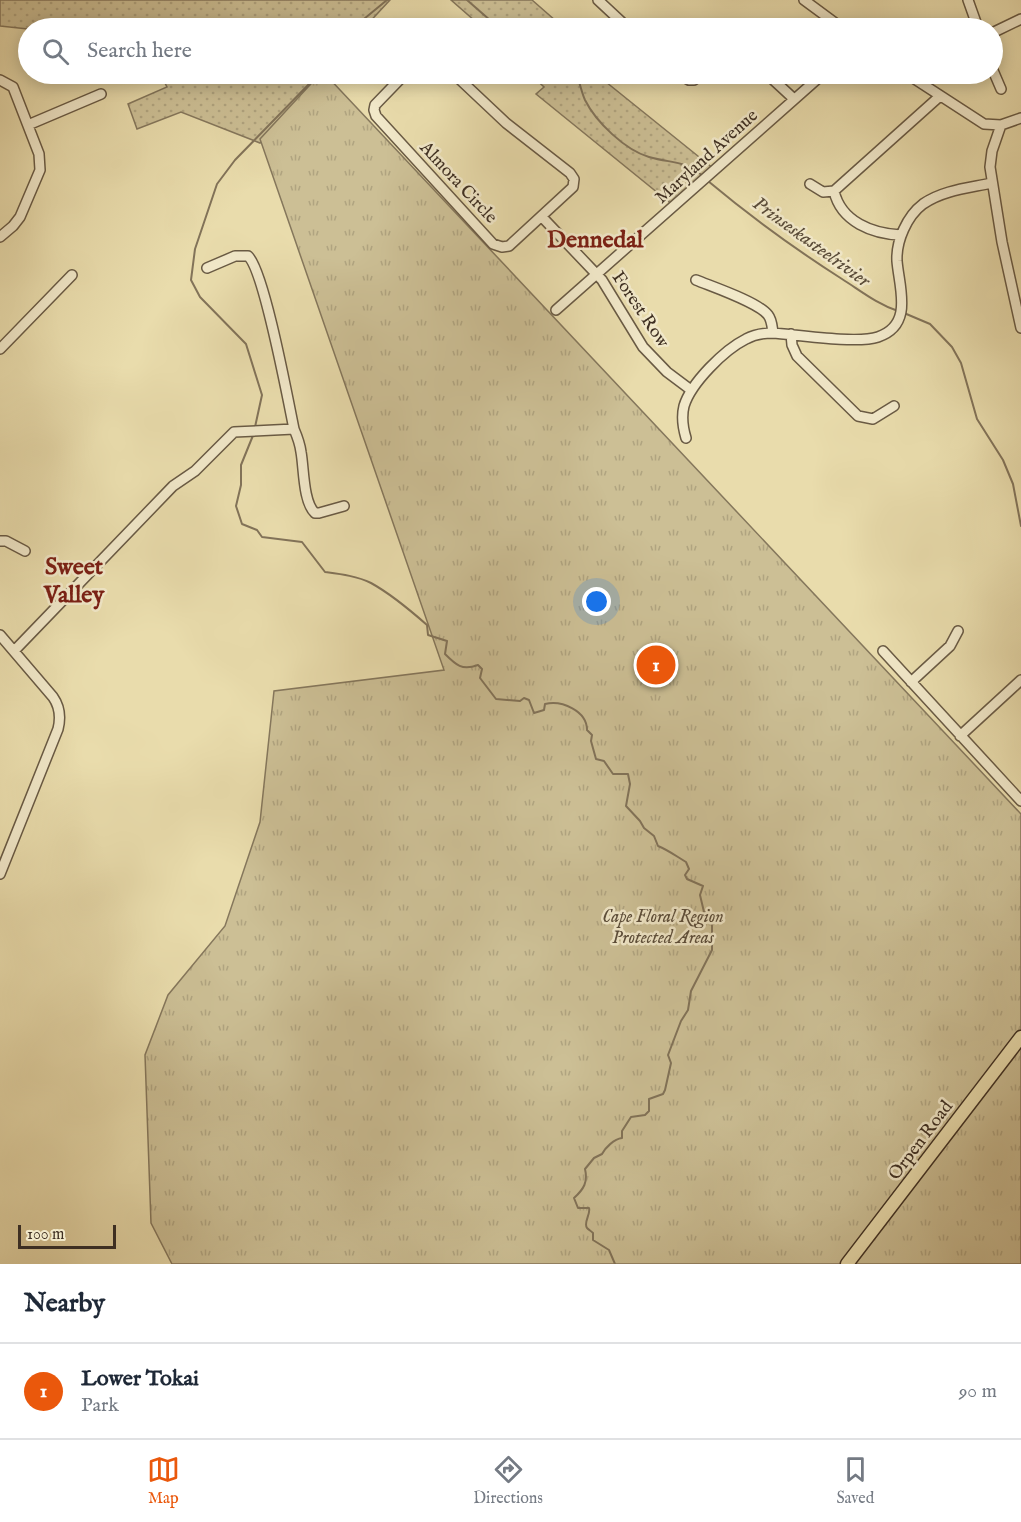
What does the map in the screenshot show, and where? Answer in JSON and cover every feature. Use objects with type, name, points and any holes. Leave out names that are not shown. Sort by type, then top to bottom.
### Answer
[{"type":"main road","name":"Orpen Road","points":[[847,1264],[1021,1037]]},
{"type":"street","points":[[598,0],[617,18]]},
{"type":"street","points":[[968,0],[974,18]]},
{"type":"street","points":[[808,1],[829,18]]},
{"type":"street","points":[[1003,28],[1021,19]]},
{"type":"street","points":[[0,80],[13,87],[41,161],[38,178],[20,217],[0,237]]},
{"type":"street","name":"Almora Circle","points":[[395,84],[375,105],[376,116],[493,244],[502,247],[509,246],[573,187],[573,176],[506,123],[465,84]]},
{"type":"street","points":[[778,84],[794,99]]},
{"type":"street","name":"Maryland Avenue","points":[[555,310],[811,84]]},
{"type":"street","points":[[922,84],[984,124],[1001,125],[1021,118]]},
{"type":"street","points":[[999,84],[1001,89]]},
{"type":"street","points":[[28,125],[101,94]]},
{"type":"street","points":[[810,184],[823,192],[834,191],[940,96]]},
{"type":"street","points":[[1001,125],[990,159],[992,183],[1021,328]]},
{"type":"street","points":[[686,438],[682,417],[683,408],[691,390],[735,345],[754,335],[773,333],[863,339],[879,337],[891,328],[903,304],[897,260],[902,235],[915,211],[933,198],[947,192],[992,183]]},
{"type":"street","points":[[834,191],[838,204],[858,224],[885,234],[902,235]]},
{"type":"street","name":"Forest Row","points":[[542,217],[597,274],[642,347],[667,372],[691,390]]},
{"type":"street","points":[[207,268],[241,255],[248,256],[254,262],[268,310],[294,429],[301,451],[305,486],[311,510],[319,513],[344,506]]},
{"type":"street","points":[[0,349],[72,275]]},
{"type":"street","points":[[696,280],[753,304],[766,312],[771,320],[773,333]]},
{"type":"street","points":[[791,334],[792,345],[797,356],[858,416],[873,419],[894,406]]},
{"type":"street","points":[[14,651],[173,486],[195,471],[230,434],[241,430],[294,429]]},
{"type":"street","points":[[0,541],[6,541],[25,551]]},
{"type":"street","points":[[911,682],[950,646],[958,631]]},
{"type":"street","points":[[0,635],[57,702],[60,722],[0,874]]},
{"type":"street","points":[[883,651],[1021,801]]},
{"type":"street","points":[[960,736],[1021,680]]},
{"type":"green space","points":[[0,0],[390,0],[373,18],[18,18],[18,28],[0,26]]},
{"type":"green space","points":[[451,0],[532,0],[553,18],[472,18]]},
{"type":"green space","points":[[165,84],[314,84],[260,143],[181,112],[137,129],[128,104],[167,87]]},
{"type":"green space","name":"Cape Floral Region Protected Areas","points":[[311,84],[334,84],[1021,814],[1021,1264],[172,1264],[151,1223],[145,1055],[168,995],[225,926],[260,822],[274,691],[444,670],[260,139]]},
{"type":"green space","points":[[541,84],[608,84],[714,169],[674,206],[536,94],[544,87]]},
{"type":"waterway","points":[[365,18],[387,0]]},
{"type":"waterway","name":"Prinseskasteelrivier","points":[[467,0],[488,18]]},
{"type":"waterway","points":[[255,427],[262,395],[246,344],[200,297],[191,280],[195,249],[217,184],[235,160],[309,84]]},
{"type":"waterway","name":"Prinseskasteelrivier","points":[[579,84],[596,117],[621,142],[649,157],[690,167],[704,177]]},
{"type":"waterway","name":"Prinseskasteelrivier","points":[[708,181],[807,256],[869,297],[898,311]]},
{"type":"waterway","name":"Prinseskasteelrivier","points":[[904,313],[930,324],[952,347],[961,363],[977,419],[1003,460],[1013,484],[1021,526]]},
{"type":"waterway","points":[[254,433],[241,465],[241,485],[236,506],[242,524],[257,530],[262,537],[302,542],[325,572],[360,579],[386,592],[427,625],[428,635],[447,641],[445,654],[453,661],[463,667],[478,665],[482,669],[480,678],[496,699],[520,701],[524,698],[529,700],[534,713],[544,710],[545,704],[552,703],[566,705],[578,712],[592,735],[591,741],[596,759],[604,761],[613,774],[628,774],[630,784],[626,806],[644,828],[654,836],[658,846],[686,862],[689,869],[685,875],[687,879],[703,886],[700,895],[704,912],[709,913],[712,926],[712,950],[691,991],[688,1010],[681,1021],[668,1055],[671,1063],[665,1090],[663,1094],[649,1099],[649,1111],[645,1115],[631,1117],[622,1131],[622,1138],[613,1142],[602,1154],[594,1158],[585,1169],[584,1185],[574,1198],[578,1208],[589,1208],[586,1226],[593,1233],[593,1240],[609,1250],[615,1264]]},
{"type":"place","name":"Lower Tokai","points":[[656,665]]},
{"type":"district","name":"Dennedal","points":[[595,239]]},
{"type":"district","name":"Sweet Valley","points":[[74,580]]}]
